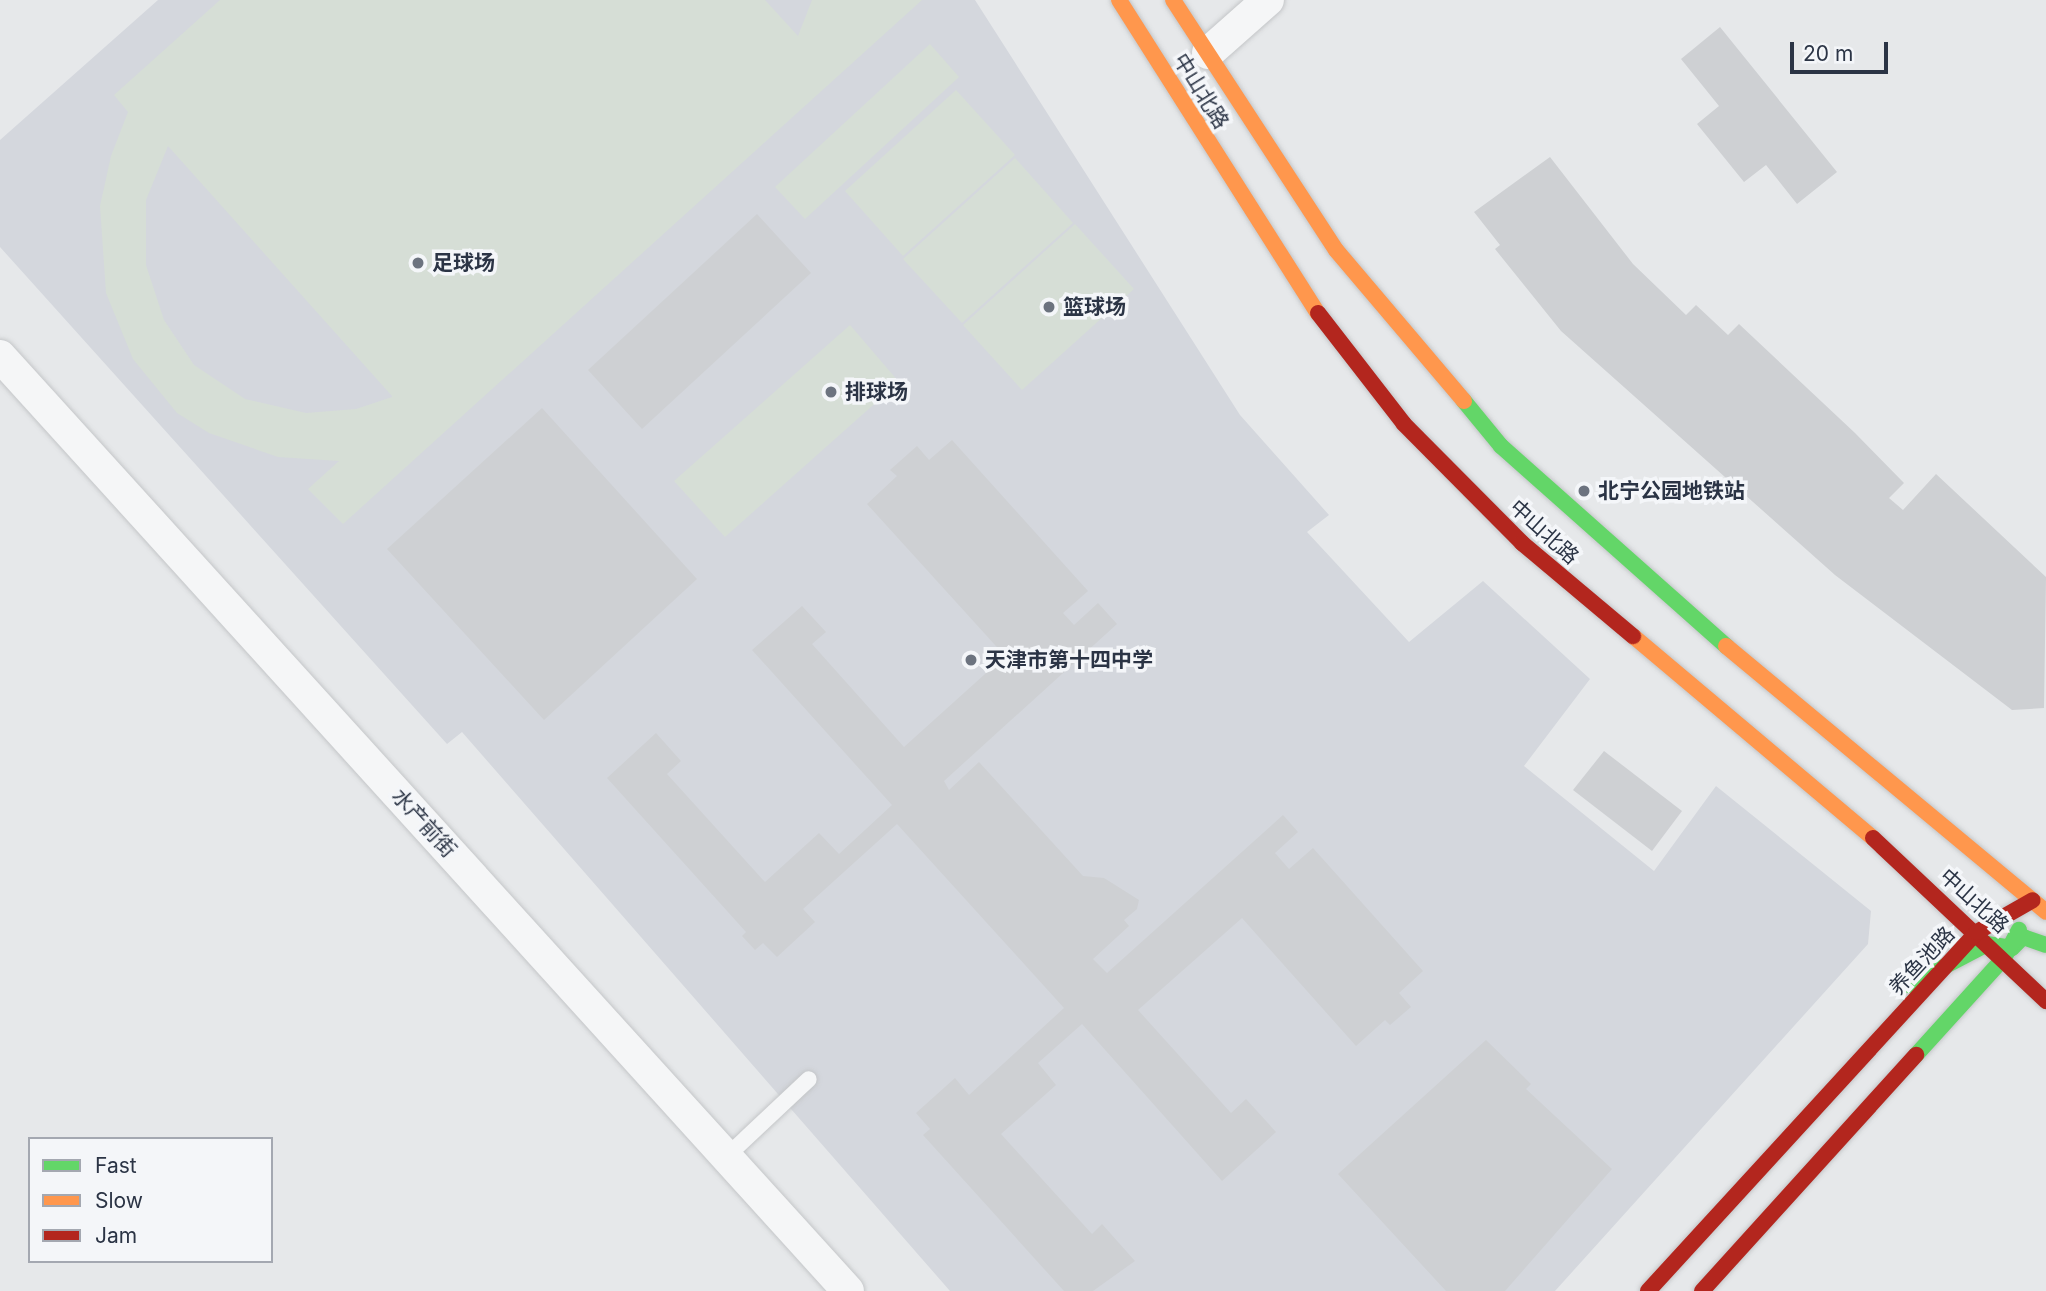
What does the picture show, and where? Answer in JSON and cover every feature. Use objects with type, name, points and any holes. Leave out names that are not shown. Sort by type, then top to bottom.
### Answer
[{"type":"main road","name":"中山北路","points":[[1119,0],[1284,264],[1342,347],[1404,424],[1522,543],[1828,799],[1977,932],[2008,953],[2046,1001]]},
{"type":"main road","name":"中山北路","points":[[1172,0],[1336,250],[1501,446],[1702,626],[2042,899]]},
{"type":"main road","name":"养鱼池路","points":[[1648,1291],[1977,932],[2042,899]]},
{"type":"main road","points":[[2008,953],[2042,899]]},
{"type":"main road","points":[[1702,1291],[2023,937],[2046,945]]},
{"type":"main road","points":[[1909,985],[1987,944],[2008,953]]},
{"type":"main road","points":[[1942,1027],[1955,1005],[1994,992]]},
{"type":"main road","points":[[2011,993],[2046,1008]]},
{"type":"street","points":[[1208,53],[1268,0]]},
{"type":"street","name":"水产前街","points":[[0,356],[848,1291]]},
{"type":"lane","points":[[727,1156],[809,1079]]},
{"type":"shaded area","name":"天津市第十四中学","points":[[158,0],[975,0],[1240,415],[1329,515],[1307,532],[1409,642],[1483,581],[1590,679],[1524,766],[1654,871],[1716,786],[1871,911],[1868,944],[1555,1291],[950,1291],[462,732],[447,744],[0,247],[0,140]]},
{"type":"shaded area","points":[[220,0],[765,0],[798,36],[812,0],[922,0],[343,524],[308,489],[339,461],[278,457],[209,433],[177,413],[133,359],[106,293],[100,206],[111,156],[128,112],[114,95]],"holes":[[[168,146],[392,396],[356,409],[306,413],[245,399],[194,365],[164,320],[146,265],[146,200]]]},
{"type":"shaded area","points":[[930,44],[959,77],[805,219],[775,187]]},
{"type":"shaded area","points":[[956,90],[1015,155],[903,256],[845,191]]},
{"type":"shaded area","name":"篮球场","points":[[1015,158],[1073,223],[962,323],[903,259]]},
{"type":"shaded area","name":"篮球场","points":[[1075,224],[1134,289],[1022,390],[963,325]]},
{"type":"shaded area","points":[[850,325],[899,382],[725,537],[674,481]]},
{"type":"building","points":[[1720,27],[1837,172],[1797,204],[1766,165],[1744,182],[1697,124],[1719,106],[1681,59]]},
{"type":"building","points":[[1550,157],[1633,264],[1686,315],[1696,305],[1728,335],[1739,324],[1855,433],[1904,483],[1889,498],[1903,510],[1936,474],[2046,577],[2044,708],[2012,710],[1835,575],[1561,331],[1495,249],[1500,245],[1474,212]]},
{"type":"building","points":[[757,214],[811,273],[642,429],[588,370]]},
{"type":"building","points":[[542,408],[697,579],[544,720],[387,549]]},
{"type":"building","points":[[952,440],[1088,591],[1063,613],[1074,625],[1098,603],[1117,624],[944,781],[949,790],[979,762],[1083,876],[1104,878],[1139,900],[1137,909],[1124,920],[1129,926],[1093,959],[1107,973],[1283,815],[1298,832],[1275,853],[1289,869],[1313,848],[1423,971],[1399,993],[1411,1007],[1390,1025],[1385,1020],[1356,1046],[1242,918],[1138,1010],[1231,1113],[1246,1099],[1276,1132],[1222,1181],[1082,1024],[1038,1063],[1056,1085],[1001,1134],[1092,1234],[1102,1224],[1135,1261],[1093,1291],[1064,1291],[923,1135],[930,1129],[916,1113],[955,1078],[969,1095],[1064,1008],[897,824],[803,909],[815,922],[777,957],[763,943],[755,950],[742,936],[746,932],[607,778],[656,733],[681,761],[667,774],[765,882],[819,833],[839,854],[892,805],[752,650],[802,606],[826,632],[812,644],[904,747],[1005,656],[867,504],[897,476],[890,470],[917,446],[929,460]]},
{"type":"building","points":[[1604,751],[1682,811],[1652,851],[1573,790]]},
{"type":"building","points":[[1486,1040],[1531,1084],[1526,1089],[1612,1169],[1505,1291],[1446,1291],[1338,1174]]},
{"type":"traffic: fast","points":[[1464,401],[1501,446],[1726,646]]},
{"type":"traffic: fast","points":[[1916,1055],[2004,958],[2019,930]]},
{"type":"traffic: fast","points":[[1909,985],[1987,944],[2012,948],[2023,937],[2046,945]]},
{"type":"traffic: slow","points":[[1119,0],[1318,313]]},
{"type":"traffic: slow","points":[[1173,0],[1336,250],[1464,401]]},
{"type":"traffic: slow","points":[[1633,636],[1873,838]]},
{"type":"traffic: slow","points":[[1726,646],[2046,912]]},
{"type":"traffic: jam","points":[[1318,313],[1404,424],[1522,543],[1633,636]]},
{"type":"traffic: jam","points":[[1873,838],[2046,1001]]},
{"type":"traffic: jam","points":[[1648,1291],[1977,932],[2033,900]]},
{"type":"traffic: jam","points":[[1702,1291],[1916,1055]]},
{"type":"place","name":"足球场","points":[[418,263]]},
{"type":"place","name":"篮球场","points":[[1049,307]]},
{"type":"place","name":"排球场","points":[[831,392]]},
{"type":"place","name":"北宁公园地铁站","points":[[1584,491]]},
{"type":"place","name":"天津市第十四中学","points":[[971,660]]}]
